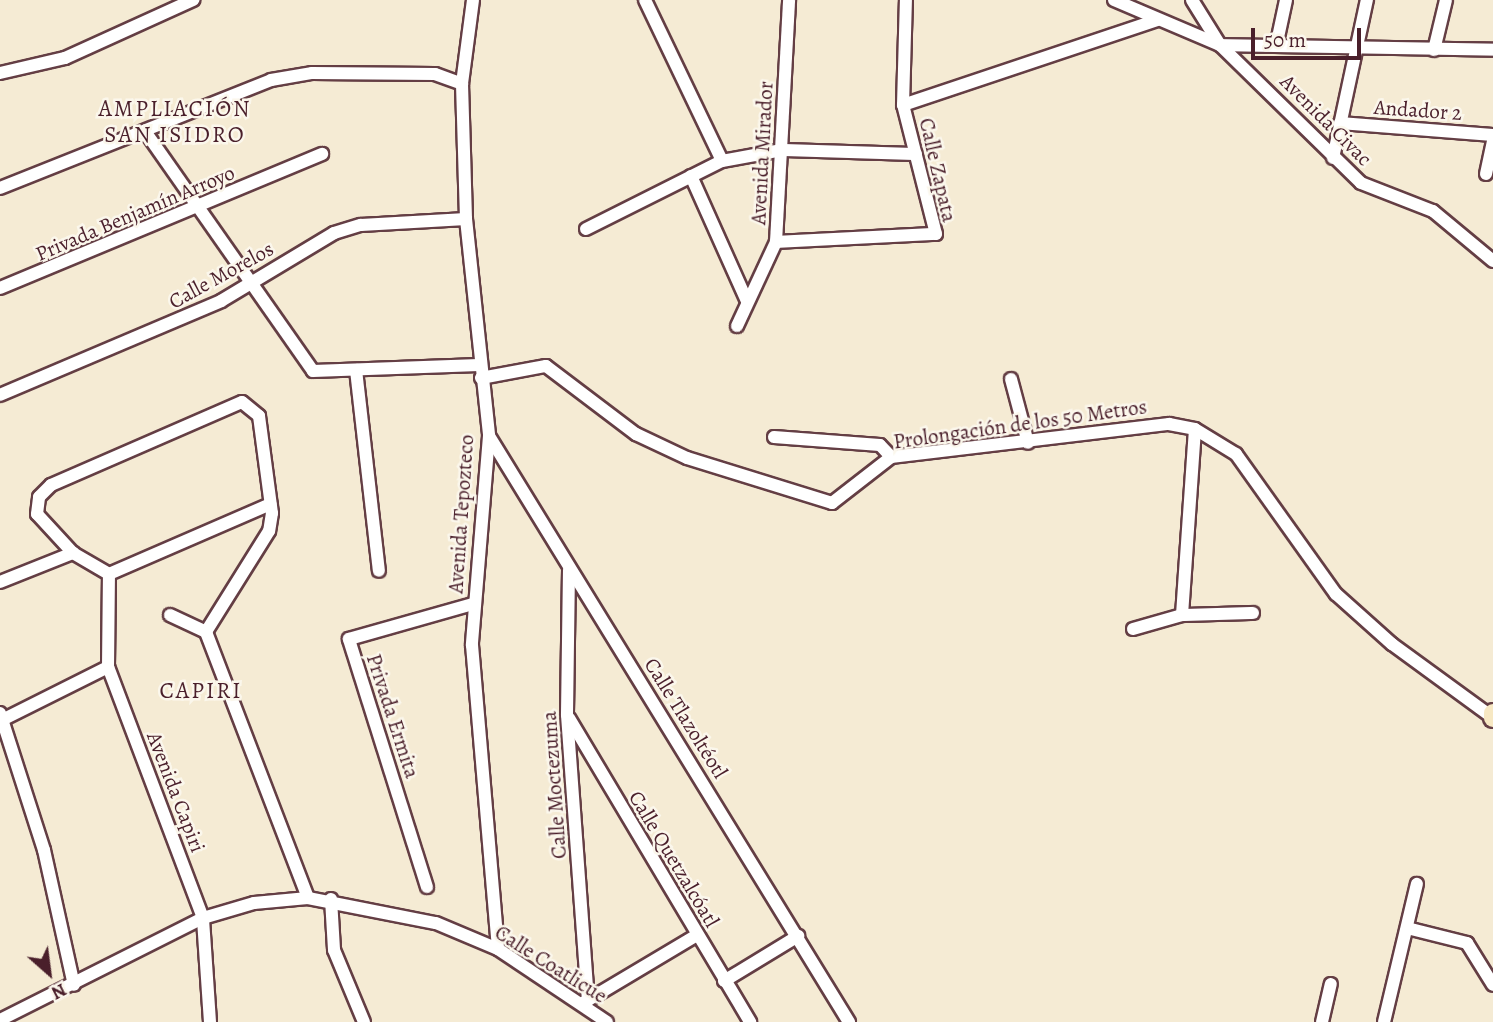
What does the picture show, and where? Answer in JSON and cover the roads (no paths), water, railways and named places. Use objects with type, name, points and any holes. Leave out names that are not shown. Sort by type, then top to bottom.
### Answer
[{"type":"street","points":[[0,73],[71,56],[193,0]]},
{"type":"street","points":[[645,0],[722,161]]},
{"type":"street","name":"Avenida Mirador","points":[[737,326],[776,242],[789,0]]},
{"type":"street","name":"Calle Zapata","points":[[776,242],[936,234],[902,105],[906,0]]},
{"type":"street","points":[[1114,0],[1220,45],[1277,42],[1434,50],[1493,50]]},
{"type":"street","name":"Avenida Civac","points":[[1192,0],[1220,45],[1361,183],[1433,211],[1493,261]]},
{"type":"street","points":[[1277,42],[1286,0]]},
{"type":"street","points":[[1333,158],[1367,0]]},
{"type":"street","points":[[1434,50],[1446,0]]},
{"type":"street","name":"Avenida Tepozteco","points":[[469,3],[462,83],[466,219],[489,436],[473,604],[498,949]]},
{"type":"street","points":[[902,105],[1157,20]]},
{"type":"street","points":[[0,188],[147,134],[271,80],[312,73],[435,74],[462,83]]},
{"type":"street","name":"Andador 2","points":[[1340,123],[1493,135]]},
{"type":"street","points":[[147,134],[255,282],[313,371],[480,371]]},
{"type":"street","points":[[1486,174],[1493,142]]},
{"type":"street","points":[[586,229],[722,161],[782,150],[916,155]]},
{"type":"street","name":"Privada Benjamín Arroyo","points":[[0,288],[80,260],[322,154]]},
{"type":"street","points":[[691,176],[747,301]]},
{"type":"street","name":"Calle Morelos","points":[[0,395],[86,360],[255,282],[306,247],[361,225],[466,219]]},
{"type":"street","name":"Prolongación de los 50 Metros","points":[[480,371],[546,366],[636,434],[687,458],[832,503],[891,457],[1028,443],[1169,424],[1195,429],[1236,454],[1336,594],[1392,644],[1493,716]]},
{"type":"street","points":[[356,370],[379,571]]},
{"type":"street","points":[[1011,379],[1028,443]]},
{"type":"street","points":[[206,632],[269,531],[271,504],[259,416],[242,402],[51,485],[39,497],[37,514],[73,553],[109,574],[271,504]]},
{"type":"street","points":[[1182,615],[1195,429]]},
{"type":"street","name":"Calle Tlazoltéotl","points":[[489,436],[799,936],[849,1022]]},
{"type":"street","points":[[774,437],[880,445],[891,457]]},
{"type":"street","points":[[0,582],[73,553]]},
{"type":"street","name":"Calle Moctezuma","points":[[569,567],[567,715],[585,1002]]},
{"type":"street","name":"Avenida Capiri","points":[[109,574],[108,667],[203,919],[210,1022]]},
{"type":"street","name":"Privada Ermita","points":[[427,887],[349,639],[473,604]]},
{"type":"street","points":[[1133,629],[1182,615],[1253,613]]},
{"type":"street","points":[[170,615],[206,632],[307,898]]},
{"type":"street","points":[[74,985],[44,850],[1,718],[108,667]]},
{"type":"street","name":"Calle Quetzalcóatl","points":[[567,715],[750,1022]]},
{"type":"street","points":[[1384,1022],[1416,884]]},
{"type":"street","points":[[1,1019],[203,919],[254,903],[307,898],[331,899],[334,950],[364,1022]]},
{"type":"street","name":"Calle Coatlicue","points":[[331,899],[436,923],[498,949],[585,1002],[607,1022]]},
{"type":"street","points":[[1406,928],[1467,943],[1493,985]]},
{"type":"street","points":[[585,1002],[697,935]]},
{"type":"street","points":[[724,981],[799,936]]},
{"type":"street","points":[[1322,1022],[1331,984]]},
{"type":"district","name":"AMPLIACIÓN SAN ISIDRO","points":[[175,122]]},
{"type":"district","name":"CAPIRI","points":[[201,691]]}]
